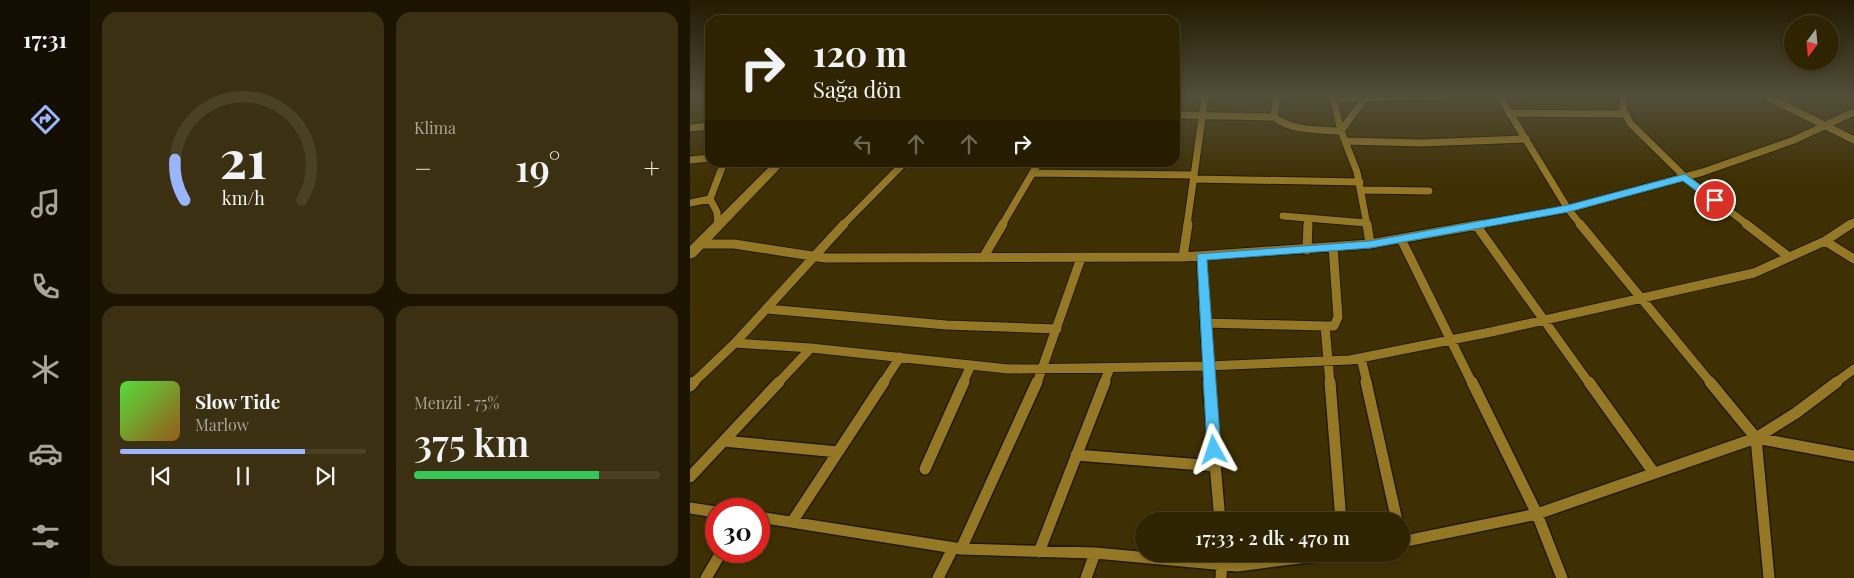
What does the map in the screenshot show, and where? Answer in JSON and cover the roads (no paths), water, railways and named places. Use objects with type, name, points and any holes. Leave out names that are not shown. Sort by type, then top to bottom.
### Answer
[{"type":"street","points":[[1184,257],[1201,124]]},
{"type":"street","points":[[1290,124],[1301,127],[1341,131]]},
{"type":"street","points":[[1339,124],[1361,186],[1370,244]]},
{"type":"street","points":[[1341,131],[1346,124]]},
{"type":"street","points":[[1516,124],[1568,208],[1641,299],[1732,406],[1756,438],[1768,540],[1769,578]]},
{"type":"street","points":[[1631,124],[1685,177],[1789,258]]},
{"type":"street","points":[[1820,124],[1854,140]]},
{"type":"street","points":[[700,244],[734,244],[825,258],[1081,258],[1201,257],[1370,244],[1568,208],[1685,177],[1794,140],[1828,124]]},
{"type":"street","points":[[690,128],[705,126]]},
{"type":"street","points":[[1346,141],[1421,143],[1526,139]]},
{"type":"street","points":[[690,160],[705,158]]},
{"type":"street","points":[[718,226],[717,212],[710,199],[722,167]]},
{"type":"street","points":[[690,254],[776,167]]},
{"type":"street","points":[[690,386],[735,343],[812,256],[900,167]]},
{"type":"street","points":[[983,258],[1036,167]]},
{"type":"street","points":[[1033,173],[1277,179],[1429,192]]},
{"type":"street","points":[[690,203],[710,199]]},
{"type":"street","points":[[1283,216],[1366,222]]},
{"type":"street","points":[[1307,250],[1308,218]]},
{"type":"street","points":[[735,343],[811,348],[971,365],[1044,369],[1207,366],[1361,358],[1754,274],[1825,241],[1854,222]]},
{"type":"street","points":[[1476,225],[1654,473]]},
{"type":"street","points":[[1401,239],[1537,514],[1562,578]]},
{"type":"street","points":[[1825,241],[1854,259]]},
{"type":"street","points":[[1205,323],[1334,326],[1338,317],[1333,247]]},
{"type":"street","points":[[1201,257],[1207,366],[1219,512]]},
{"type":"street","points":[[938,578],[957,549],[1044,369],[1081,258]]},
{"type":"street","points":[[767,309],[946,325],[1057,329]]},
{"type":"street","points":[[1325,326],[1340,512]]},
{"type":"street","points":[[690,478],[811,348]]},
{"type":"street","points":[[792,522],[900,357]]},
{"type":"street","points":[[1361,358],[1395,512]]},
{"type":"street","points":[[925,469],[971,365]]},
{"type":"street","points":[[1038,552],[1110,368]]},
{"type":"street","points":[[1410,539],[1537,514],[1756,438],[1796,412],[1854,369]]},
{"type":"street","points":[[1756,438],[1854,456]]},
{"type":"street","points":[[724,441],[838,452]]},
{"type":"street","points":[[1076,455],[1215,466]]},
{"type":"street","points":[[690,508],[705,510]]},
{"type":"street","points":[[770,519],[957,549],[1135,555]]},
{"type":"street","points":[[1086,578],[1095,553]]},
{"type":"street","points":[[1221,578],[1223,562]]},
{"type":"street","points":[[1229,562],[1237,566],[1268,562]]},
{"type":"street","points":[[706,578],[715,563]]}]
